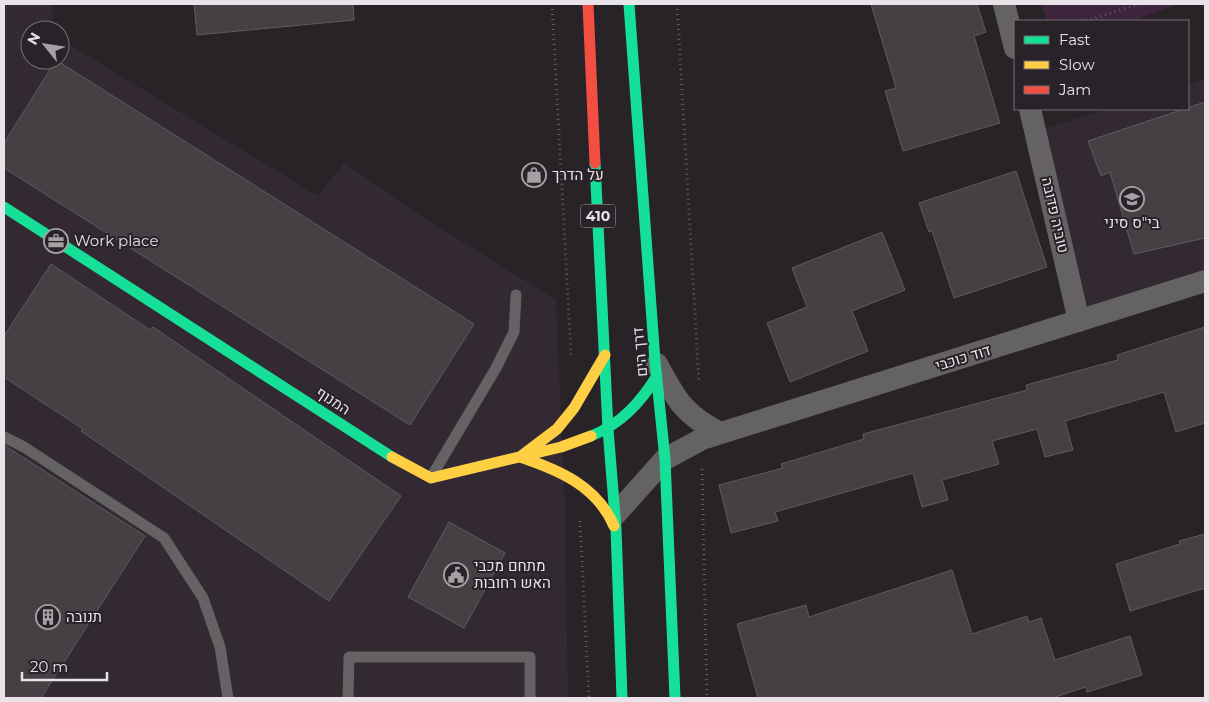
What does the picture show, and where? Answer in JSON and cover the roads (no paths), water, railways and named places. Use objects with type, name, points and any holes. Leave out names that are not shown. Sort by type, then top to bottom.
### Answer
[{"type":"main road","name":"410","points":[[588,4],[608,429],[615,522],[622,698]]},
{"type":"main road","name":"דרך הים","points":[[629,4],[656,369],[665,459],[675,698]]},
{"type":"main road","name":"המנוף","points":[[4,207],[399,462],[431,478]]},
{"type":"main road","points":[[520,457],[557,429],[574,408],[605,355]]},
{"type":"main road","points":[[431,478],[576,444],[608,429],[628,415],[649,391],[656,369]]},
{"type":"main road","points":[[520,457],[544,465],[578,484],[604,506],[615,522]]},
{"type":"street","points":[[1004,4],[1014,44]]},
{"type":"street","name":"טוביה פדובה","points":[[1030,110],[1079,321]]},
{"type":"street","name":"דוד כוכבי","points":[[615,522],[665,459],[708,431],[1079,321],[1205,281]]},
{"type":"street","points":[[656,369],[677,400],[708,431]]},
{"type":"lane","points":[[431,478],[496,368],[514,332],[516,295]]},
{"type":"lane","points":[[4,437],[24,447],[164,538],[203,598],[220,647],[228,698]]},
{"type":"lane","points":[[348,698],[349,657],[530,657],[530,698]]},
{"type":"place","name":"על הדרך","points":[[534,175]]},
{"type":"place","name":"בי\"ס סיני","points":[[1132,199]]},
{"type":"place","name":"Work place","points":[[56,241]]},
{"type":"place","name":"מתחם מכבי האש רחובות","points":[[456,575]]},
{"type":"place","name":"תנובה","points":[[48,617]]}]
